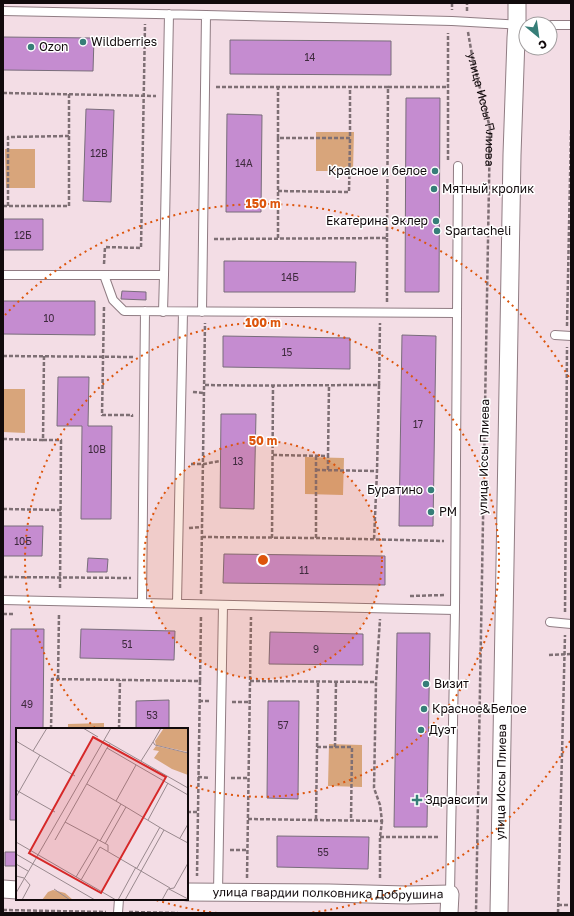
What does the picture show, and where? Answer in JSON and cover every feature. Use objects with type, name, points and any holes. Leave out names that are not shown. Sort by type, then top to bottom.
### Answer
[{"type":"street","name":"улица Иссы Плиева","points":[[517,3],[520,16]]},
{"type":"street","name":"улица Иссы Плиева","points":[[499,913],[512,155],[516,38],[518,34]]},
{"type":"street","points":[[3,890],[16,890]]},
{"type":"street","name":"улица гвардии полковника Добрушина","points":[[192,892],[406,895],[450,894],[449,913]]},
{"type":"lane","points":[[3,11],[206,14],[452,21],[518,25]]},
{"type":"lane","points":[[163,312],[169,14]]},
{"type":"lane","points":[[202,312],[206,14]]},
{"type":"lane","points":[[558,25],[571,25]]},
{"type":"lane","points":[[450,894],[455,610],[458,166]]},
{"type":"lane","points":[[3,275],[164,275]]},
{"type":"lane","points":[[104,275],[113,300],[124,311],[457,313]]},
{"type":"lane","points":[[142,603],[145,311]]},
{"type":"lane","points":[[177,603],[183,312]]},
{"type":"lane","points":[[555,335],[569,336]]},
{"type":"lane","points":[[3,600],[455,610]]},
{"type":"lane","points":[[218,892],[223,605]]},
{"type":"lane","points":[[550,622],[568,624]]},
{"type":"lane","points":[[118,913],[119,900]]},
{"type":"path","name":"улица Иссы Плиева","points":[[467,3],[467,22],[473,61],[490,128],[476,913]]},
{"type":"path","points":[[104,275],[104,247],[141,248],[145,13]]},
{"type":"path","points":[[216,87],[448,87]]},
{"type":"path","points":[[278,87],[278,238]]},
{"type":"path","points":[[278,191],[349,192],[350,87]]},
{"type":"path","points":[[374,540],[379,385],[387,238],[388,87]]},
{"type":"path","points":[[3,93],[168,96]]},
{"type":"path","points":[[3,206],[69,206],[69,94]]},
{"type":"path","points":[[558,913],[564,654],[568,624],[571,130]]},
{"type":"path","points":[[8,206],[8,136],[69,136]]},
{"type":"path","points":[[278,138],[350,138]]},
{"type":"path","points":[[209,239],[387,238]]},
{"type":"path","points":[[104,303],[102,415],[132,415],[132,423]]},
{"type":"path","points":[[3,356],[145,357]]},
{"type":"path","points":[[43,440],[44,356]]},
{"type":"path","points":[[204,385],[379,385]]},
{"type":"path","points":[[328,470],[329,385]]},
{"type":"path","points":[[272,538],[273,386]]},
{"type":"path","points":[[3,440],[61,440],[58,679]]},
{"type":"path","points":[[273,455],[328,456]]},
{"type":"path","points":[[316,456],[316,538]]},
{"type":"path","points":[[180,464],[204,464],[220,461]]},
{"type":"path","points":[[316,470],[377,471]]},
{"type":"path","points":[[3,509],[61,510]]},
{"type":"path","points":[[202,537],[444,541]]},
{"type":"path","points":[[129,571],[129,578]]},
{"type":"path","points":[[3,578],[142,579]]},
{"type":"path","points":[[192,892],[198,812],[201,604]]},
{"type":"path","points":[[247,892],[252,605]]},
{"type":"path","points":[[380,608],[376,682],[374,788],[380,805],[382,821],[380,837],[380,883]]},
{"type":"path","points":[[549,655],[571,654]]},
{"type":"path","points":[[51,728],[52,679],[200,681]]},
{"type":"path","points":[[119,728],[120,680]]},
{"type":"path","points":[[250,681],[376,682]]},
{"type":"path","points":[[316,819],[318,682]]},
{"type":"path","points":[[335,747],[336,682]]},
{"type":"path","points":[[230,702],[250,702]]},
{"type":"path","points":[[317,746],[352,747],[351,820]]},
{"type":"path","points":[[234,778],[248,778]]},
{"type":"path","points":[[188,812],[198,812]]},
{"type":"path","points":[[248,818],[382,821]]},
{"type":"path","points":[[380,837],[439,837]]},
{"type":"path","points":[[219,849],[247,850]]},
{"type":"path","points":[[558,905],[571,905]]},
{"type":"path","points":[[3,910],[178,913]]},
{"type":"shaded area","points":[[316,132],[354,132],[353,171],[316,171]]},
{"type":"shaded area","points":[[5,149],[35,149],[35,188],[6,188]]},
{"type":"shaded area","points":[[3,389],[25,389],[25,433],[3,432]]},
{"type":"shaded area","points":[[305,457],[344,458],[343,495],[305,494]]},
{"type":"shaded area","points":[[104,723],[104,728],[68,728],[68,724]]},
{"type":"shaded area","points":[[329,744],[362,745],[362,787],[328,786]]},
{"type":"building","points":[[3,37],[94,38],[93,71],[3,70]]},
{"type":"building","points":[[230,40],[391,41],[391,75],[230,74]]},
{"type":"building","points":[[406,98],[440,98],[439,292],[405,292]]},
{"type":"building","points":[[86,109],[114,110],[111,202],[83,201]]},
{"type":"building","points":[[227,114],[262,115],[261,212],[226,212]]},
{"type":"building","points":[[3,219],[43,219],[43,250],[3,250]]},
{"type":"building","points":[[224,261],[356,262],[355,292],[224,292]]},
{"type":"building","points":[[122,291],[146,292],[146,300],[121,299]]},
{"type":"building","points":[[3,301],[95,301],[95,335],[3,334]]},
{"type":"building","points":[[402,335],[436,336],[433,526],[399,526]]},
{"type":"building","points":[[223,336],[350,338],[350,369],[223,367]]},
{"type":"building","points":[[58,377],[89,377],[88,426],[112,426],[111,519],[81,519],[82,426],[57,426]]},
{"type":"building","points":[[221,414],[256,414],[254,509],[220,508]]},
{"type":"building","points":[[3,526],[43,526],[42,556],[3,556]]},
{"type":"building","points":[[224,554],[385,556],[385,585],[223,583]]},
{"type":"building","points":[[88,558],[108,559],[107,572],[87,572]]},
{"type":"building","points":[[11,629],[44,629],[43,728],[16,728],[16,820],[10,820]]},
{"type":"building","points":[[81,629],[175,631],[174,660],[80,658]]},
{"type":"building","points":[[270,632],[363,634],[363,665],[269,664]]},
{"type":"building","points":[[397,633],[430,633],[427,827],[394,827]]},
{"type":"building","points":[[169,700],[169,728],[136,728],[136,701]]},
{"type":"building","points":[[268,701],[299,701],[298,799],[267,798]]},
{"type":"building","points":[[277,836],[369,837],[368,869],[277,867]]},
{"type":"building","points":[[5,852],[16,852],[16,866],[5,866]]},
{"type":"place","name":"Wildberries","points":[[83,42]]},
{"type":"place","name":"Ozon","points":[[31,47]]},
{"type":"place","name":"Красное и белое","points":[[435,171]]},
{"type":"place","name":"Мятный кролик","points":[[434,189]]},
{"type":"place","name":"Екатерина Эклер","points":[[436,221]]},
{"type":"place","name":"Spartacheli","points":[[437,231]]},
{"type":"place","name":"Буратино","points":[[431,490]]},
{"type":"place","name":"PM","points":[[431,512]]},
{"type":"place","name":"Визит","points":[[426,684]]},
{"type":"place","name":"Красное&Белое","points":[[424,709]]},
{"type":"place","name":"Дуэт","points":[[421,730]]},
{"type":"place","name":"Здравсити","points":[[417,800]]}]
